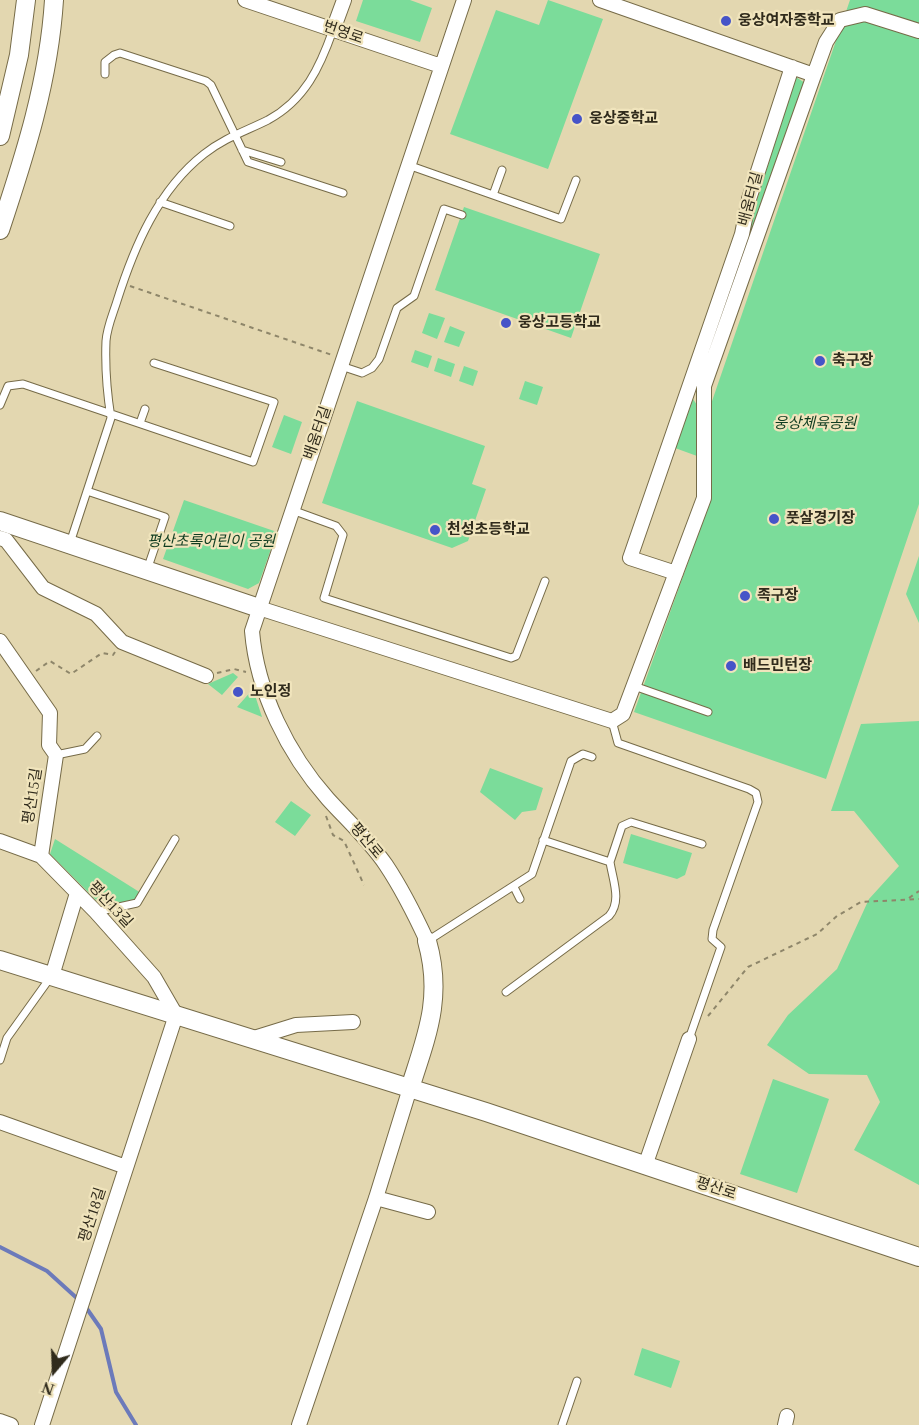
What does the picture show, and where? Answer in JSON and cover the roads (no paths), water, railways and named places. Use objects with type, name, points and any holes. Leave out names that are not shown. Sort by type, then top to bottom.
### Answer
[{"type":"street","points":[[0,136],[12,93],[26,0]]},
{"type":"street","points":[[0,230],[30,138],[47,63],[54,0]]},
{"type":"street","name":"번영로","points":[[245,0],[441,66]]},
{"type":"street","points":[[333,30],[344,0]]},
{"type":"street","name":"배움터길","points":[[259,608],[464,0]]},
{"type":"street","points":[[600,0],[814,75]]},
{"type":"street","name":"배움터길","points":[[676,573],[630,558],[826,42],[840,20],[865,14],[919,31]]},
{"type":"street","points":[[24,25],[29,17],[39,15],[46,20],[51,31]]},
{"type":"street","name":"배움터길","points":[[698,384],[742,234],[749,199],[792,67]]},
{"type":"street","points":[[0,520],[259,608],[612,721],[622,714],[634,686],[704,498],[698,384]]},
{"type":"street","points":[[0,538],[6,540],[43,588],[96,614],[122,642],[206,676]]},
{"type":"street","name":"평산로","points":[[259,608],[252,631],[256,660],[268,699],[285,738],[311,777],[386,865],[427,942],[434,972],[433,1013],[376,1198],[299,1425]]},
{"type":"street","name":"평산15길","points":[[0,641],[24,679],[50,713],[49,745],[56,755],[41,856]]},
{"type":"street","name":"평산13길","points":[[0,841],[41,856],[96,912],[154,977],[176,1015]]},
{"type":"street","points":[[52,976],[77,893]]},
{"type":"street","name":"평산로","points":[[0,960],[410,1088],[919,1257]]},
{"type":"street","name":"평산18길","points":[[42,1425],[176,1015]]},
{"type":"street","points":[[251,1039],[296,1025],[353,1022]]},
{"type":"street","points":[[645,1166],[689,1039]]},
{"type":"street","points":[[0,1122],[126,1167]]},
{"type":"street","points":[[376,1198],[428,1212]]},
{"type":"street","points":[[0,1421],[11,1425]]},
{"type":"lane","points":[[70,545],[111,418],[106,341],[130,261],[160,202],[187,168],[205,153],[235,134],[269,119],[291,104],[312,82],[333,30]]},
{"type":"lane","points":[[105,74],[104,67],[109,58],[114,54],[126,54],[206,81],[211,85],[248,162],[343,193]]},
{"type":"lane","points":[[242,150],[281,162]]},
{"type":"lane","points":[[408,165],[561,219],[576,180]]},
{"type":"lane","points":[[493,195],[502,170]]},
{"type":"lane","points":[[160,202],[230,226]]},
{"type":"lane","points":[[342,362],[362,373],[376,362],[397,308],[414,296],[444,209],[462,215]]},
{"type":"lane","points":[[0,405],[8,386],[14,384],[110,412],[253,462],[274,402],[154,363]]},
{"type":"lane","points":[[140,423],[145,409]]},
{"type":"lane","points":[[87,491],[165,517],[147,570]]},
{"type":"lane","points":[[292,510],[336,526],[343,535],[324,598],[511,658],[516,656],[545,581]]},
{"type":"lane","points":[[634,686],[708,712]]},
{"type":"lane","points":[[612,721],[618,743],[756,793],[758,802],[713,930],[712,939],[721,946],[689,1039]]},
{"type":"lane","points":[[56,755],[86,749],[97,736]]},
{"type":"lane","points":[[427,942],[532,874],[571,761],[583,754],[592,757]]},
{"type":"lane","points":[[506,992],[616,909],[617,900],[610,862],[625,823],[631,822],[702,844]]},
{"type":"lane","points":[[96,912],[137,903],[175,839]]},
{"type":"lane","points":[[543,840],[610,862]]},
{"type":"lane","points":[[513,887],[520,899]]},
{"type":"lane","points":[[0,1060],[7,1038],[52,976]]},
{"type":"lane","points":[[562,1425],[577,1381]]},
{"type":"waterway","points":[[0,1247],[47,1271],[80,1301]]},
{"type":"waterway","points":[[85,1306],[101,1329],[116,1392],[136,1425]]},
{"type":"place","name":"웅상여자중학교","points":[[726,21]]},
{"type":"place","name":"웅상중학교","points":[[577,119]]},
{"type":"place","name":"웅상고등학교","points":[[506,323]]},
{"type":"place","name":"축구장","points":[[820,361]]},
{"type":"place","name":"풋살경기장","points":[[774,519]]},
{"type":"place","name":"천성초등학교","points":[[435,530]]},
{"type":"place","name":"족구장","points":[[745,596]]},
{"type":"place","name":"배드민턴장","points":[[731,666]]},
{"type":"place","name":"노인정","points":[[238,692]]},
{"type":"park label","name":"웅상체육공원","points":[[815,424]]},
{"type":"park label","name":"평산초록어린이 공원","points":[[211,542]]}]
